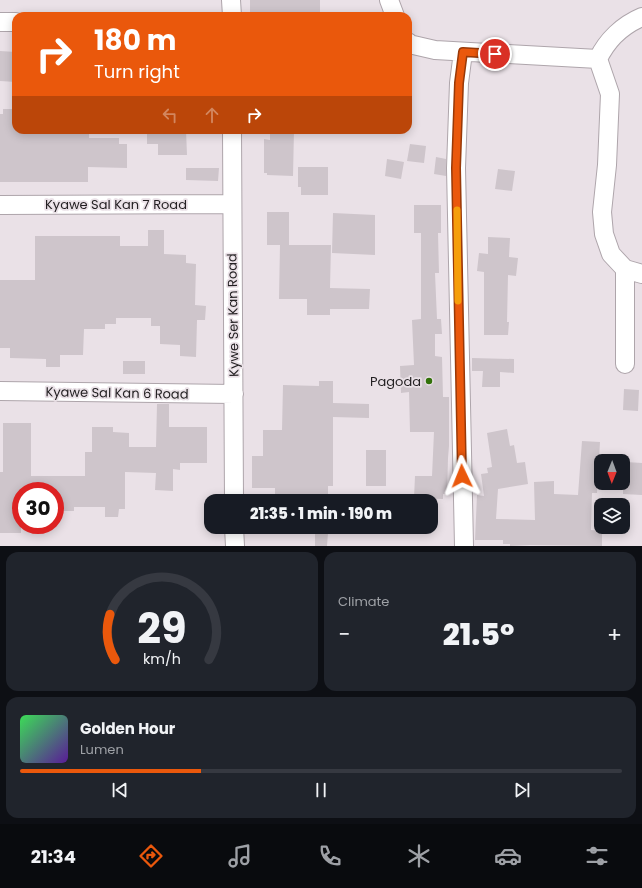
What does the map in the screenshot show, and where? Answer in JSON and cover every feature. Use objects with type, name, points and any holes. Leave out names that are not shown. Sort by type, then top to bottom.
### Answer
[{"type":"street","points":[[232,0],[232,12]]},
{"type":"street","points":[[388,0],[393,12]]},
{"type":"street","points":[[625,364],[634,271],[611,254],[604,234],[602,212],[607,165],[610,94],[598,59],[605,46],[617,32],[633,21],[642,17]]},
{"type":"street","points":[[0,22],[12,22]]},
{"type":"street","points":[[412,45],[435,50],[598,59]]},
{"type":"street","points":[[463,52],[459,83],[456,168],[464,546]]},
{"type":"street","name":"Kywe Ser Kan Road","points":[[232,134],[234,494]]},
{"type":"street","name":"Kyawe Sal Kan 7 Road","points":[[0,205],[232,204]]},
{"type":"street","name":"Kyawe Sal Kan 6 Road","points":[[0,391],[234,394]]},
{"type":"street","points":[[234,534],[234,546]]},
{"type":"building","points":[[250,0],[320,0],[320,12],[250,12]]},
{"type":"building","points":[[0,51],[12,52],[12,82],[0,81]]},
{"type":"building","points":[[3,109],[12,109],[12,134],[89,134],[89,138],[119,138],[119,144],[127,144],[127,168],[88,167],[88,182],[0,182],[0,114],[3,114]]},
{"type":"building","points":[[147,134],[186,134],[187,155],[158,155],[158,144],[147,144]]},
{"type":"building","points":[[270,134],[294,134],[293,176],[267,175],[267,173],[264,173],[264,139],[270,140]]},
{"type":"building","points":[[410,144],[426,146],[424,163],[407,161]]},
{"type":"building","points":[[436,157],[446,159],[446,176],[434,174]]},
{"type":"building","points":[[387,159],[404,162],[401,179],[385,176]]},
{"type":"building","points":[[298,167],[328,167],[328,195],[301,195],[301,187],[298,187]]},
{"type":"building","points":[[186,168],[219,168],[218,181],[186,180]]},
{"type":"building","points":[[498,169],[515,171],[512,191],[495,189]]},
{"type":"building","points":[[414,205],[441,205],[441,233],[438,233],[439,273],[435,273],[437,319],[441,319],[442,334],[435,334],[435,356],[442,357],[443,397],[449,397],[447,494],[443,494],[443,499],[438,499],[438,494],[414,494],[415,476],[432,476],[434,432],[410,432],[409,392],[401,393],[400,366],[414,365],[412,320],[421,319],[421,233],[414,233]]},
{"type":"building","points":[[267,212],[289,212],[289,245],[267,245]]},
{"type":"building","points":[[333,213],[375,215],[375,255],[332,253]]},
{"type":"building","points":[[148,230],[164,230],[164,254],[186,255],[186,263],[196,264],[195,305],[206,306],[205,320],[197,320],[196,357],[180,356],[180,345],[160,344],[160,326],[151,326],[151,318],[116,318],[116,324],[105,324],[105,329],[84,329],[83,355],[60,355],[60,367],[46,367],[46,359],[10,358],[10,348],[0,348],[0,280],[35,280],[35,236],[120,236],[120,246],[148,246]]},
{"type":"building","points":[[488,237],[510,238],[509,257],[518,258],[516,276],[508,275],[508,335],[484,335],[484,272],[477,271],[479,253],[488,254]]},
{"type":"building","points":[[280,245],[331,245],[330,288],[370,289],[369,309],[330,309],[330,315],[307,315],[307,299],[279,299]]},
{"type":"building","points":[[472,358],[514,359],[514,373],[500,372],[500,387],[482,387],[483,371],[472,371]]},
{"type":"building","points":[[123,361],[145,361],[145,374],[123,374]]},
{"type":"building","points":[[319,381],[333,381],[333,403],[369,404],[369,418],[333,417],[333,486],[328,486],[328,494],[275,494],[275,488],[252,488],[252,456],[263,456],[263,430],[282,430],[283,385],[319,386]]},
{"type":"building","points":[[624,389],[639,390],[638,411],[623,410]]},
{"type":"building","points":[[157,404],[169,404],[169,427],[207,427],[207,463],[180,463],[180,470],[173,469],[173,491],[155,490],[156,473],[125,472],[125,509],[119,509],[118,517],[105,517],[105,507],[74,507],[74,511],[64,511],[64,482],[12,482],[12,533],[0,533],[0,472],[3,472],[3,423],[31,423],[31,476],[85,476],[85,452],[92,452],[92,427],[113,427],[113,432],[129,433],[129,447],[156,447]]},
{"type":"building","points":[[507,429],[510,446],[514,445],[517,463],[525,462],[528,484],[498,489],[496,519],[535,520],[534,482],[554,481],[554,494],[578,495],[582,441],[600,442],[599,454],[594,454],[594,490],[597,490],[597,493],[592,493],[591,530],[594,530],[594,534],[602,534],[602,546],[510,546],[510,544],[503,544],[503,540],[475,540],[477,495],[484,496],[481,474],[488,473],[487,468],[492,467],[487,433]]},
{"type":"building","points":[[366,450],[386,450],[386,486],[366,486]]},
{"type":"building","points":[[630,462],[642,463],[642,495],[623,494],[623,490],[630,490]]},
{"type":"building","points":[[315,534],[328,534],[327,546],[315,546]]},
{"type":"slow traffic","points":[[457,210],[458,301]]},
{"type":"place","name":"Pagoda","points":[[429,381]]},
{"type":"route","points":[[462,476],[456,168],[459,83],[463,52],[495,54]]}]
